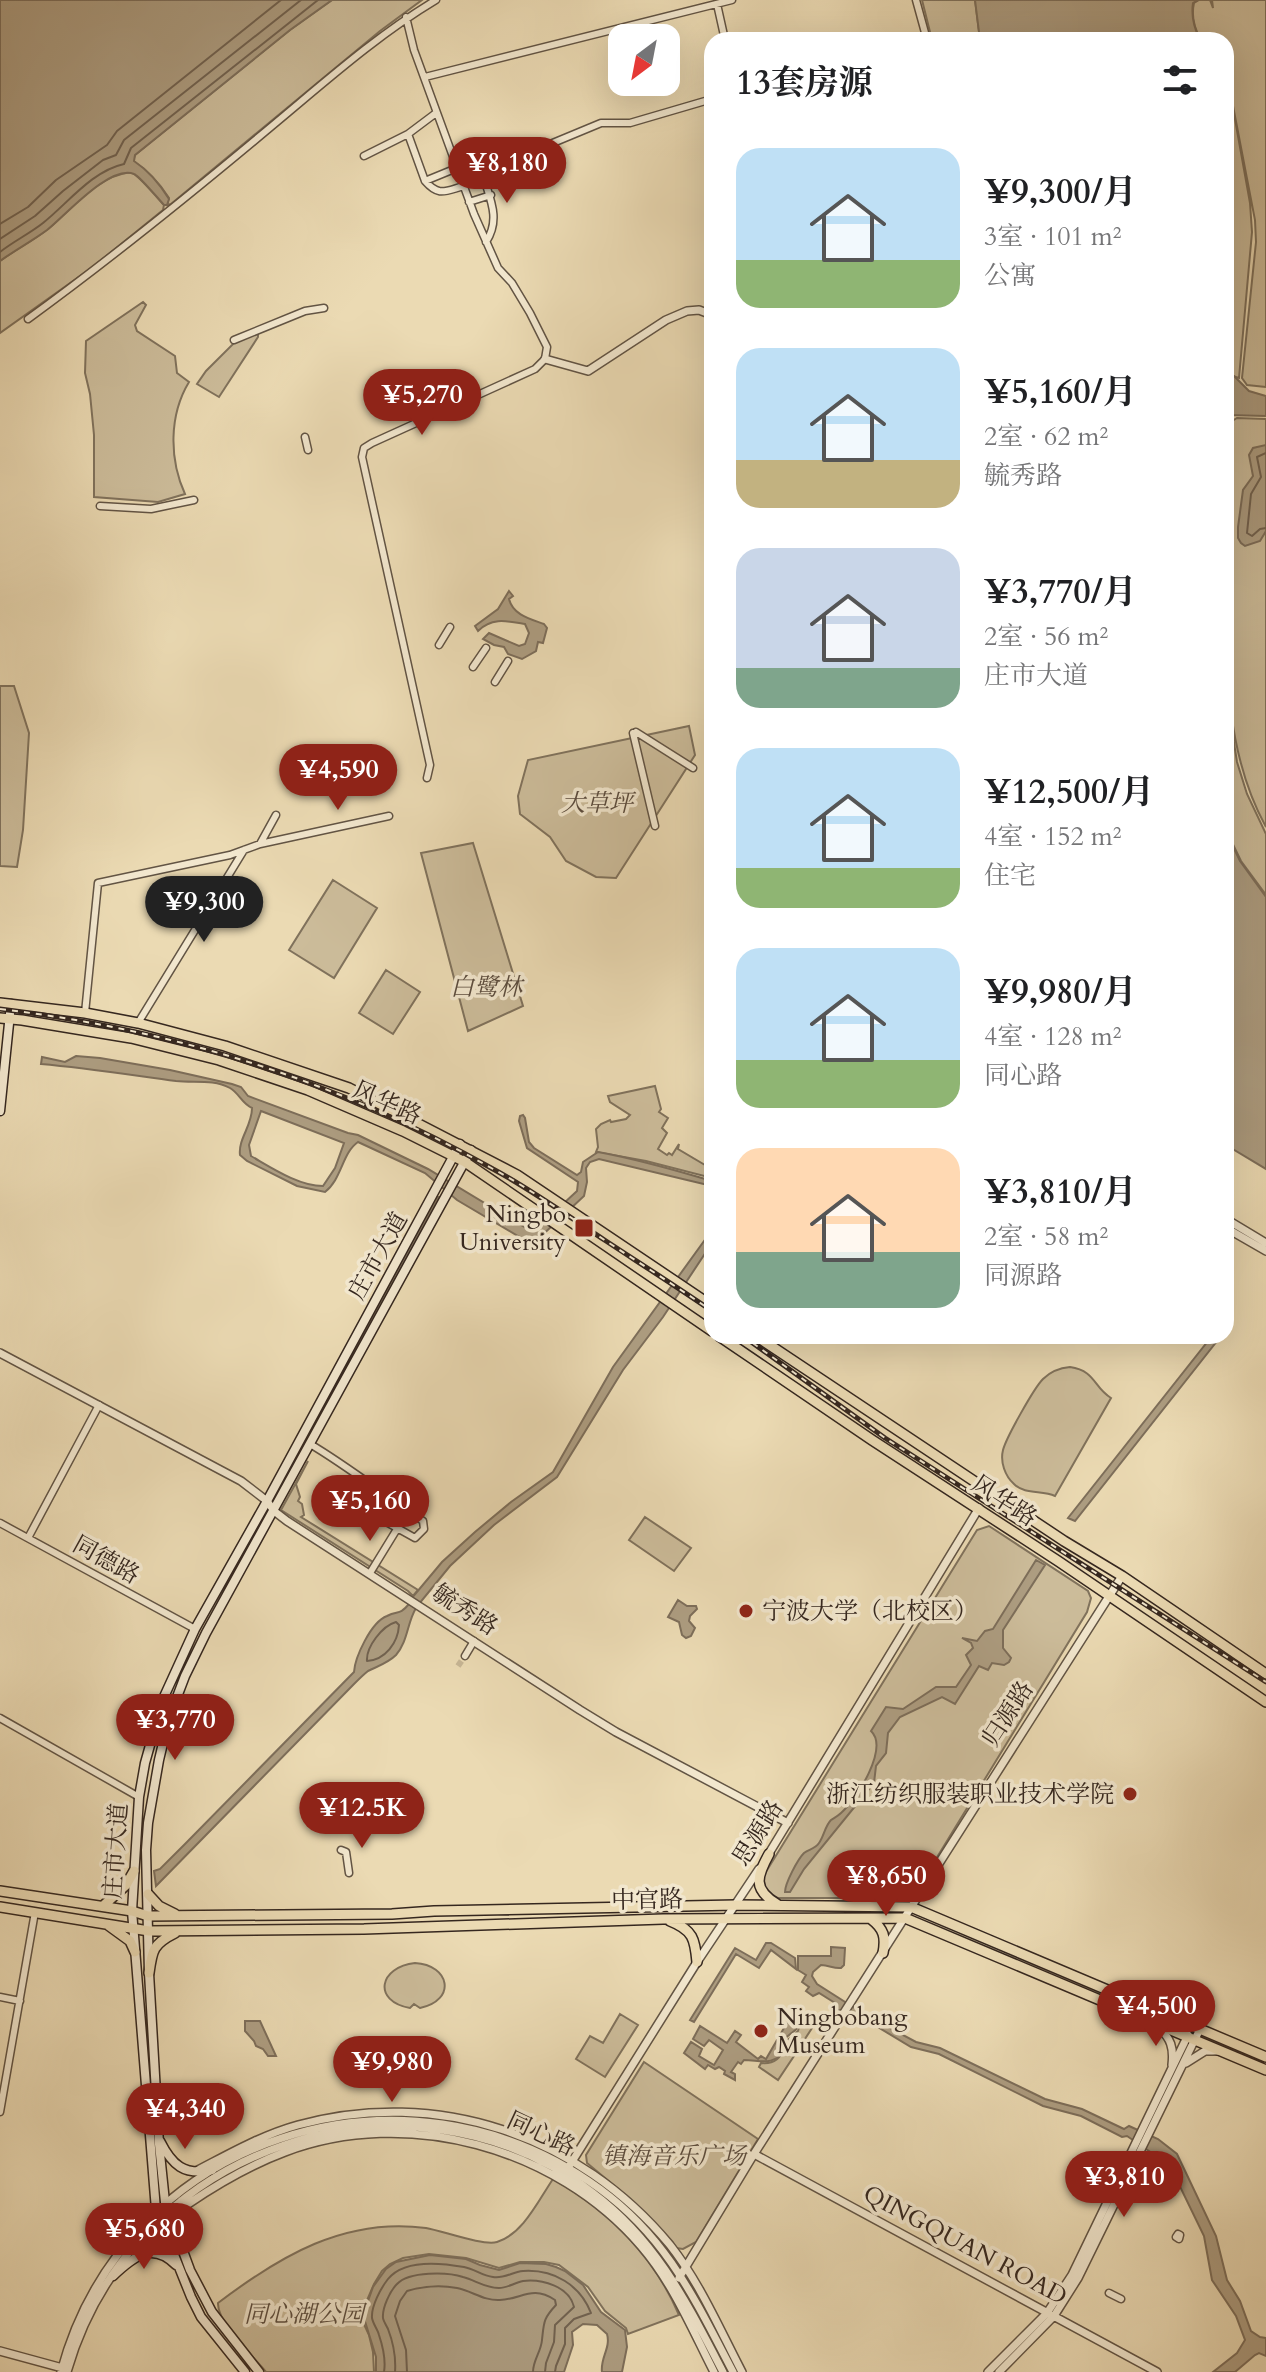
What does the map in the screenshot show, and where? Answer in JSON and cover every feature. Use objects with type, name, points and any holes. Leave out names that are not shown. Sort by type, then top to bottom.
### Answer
[{"type":"main road","name":"风华路","points":[[5,1004],[85,1013],[138,1023],[225,1046],[349,1088],[517,1175],[704,1301]]},
{"type":"main road","points":[[0,1111],[5,1004]]},
{"type":"main road","name":"风华路","points":[[5,1019],[131,1038],[219,1060],[308,1090],[403,1131],[463,1166],[704,1326]]},
{"type":"main road","name":"庄市大道","points":[[245,2372],[201,2317],[157,2214],[132,1911],[139,1797],[163,1699],[195,1629],[460,1144]]},
{"type":"main road","name":"庄市大道","points":[[259,2372],[212,2312],[190,2270],[167,2207],[158,2137],[149,1973],[148,1823],[169,1718],[185,1676],[471,1150]]},
{"type":"main road","name":"风华路","points":[[731,1344],[1266,1702]]},
{"type":"main road","name":"风华路","points":[[768,1344],[1266,1674]]},
{"type":"main road","points":[[769,1854],[758,1884],[764,1896],[779,1906]]},
{"type":"main road","points":[[103,1906],[126,1885],[134,1871]]},
{"type":"main road","name":"中官路","points":[[0,1891],[148,1916],[392,1914],[736,1905],[911,1907],[1266,2057]]},
{"type":"main road","points":[[148,1894],[159,1906],[178,1916]]},
{"type":"main road","name":"中官路","points":[[0,1907],[149,1931],[364,1929],[663,1919],[905,1918],[1266,2070]]},
{"type":"main road","points":[[663,1919],[687,1930],[695,1940],[697,1962]]},
{"type":"main road","points":[[871,1919],[884,1933],[883,1953]]},
{"type":"main road","points":[[106,1923],[130,1941],[135,1952]]},
{"type":"main road","points":[[149,1973],[152,1951],[158,1942],[182,1931]]},
{"type":"main road","points":[[158,2137],[176,2165],[193,2172],[212,2170]]},
{"type":"main road","points":[[113,2276],[131,2260],[145,2253],[158,2253],[179,2267]]},
{"type":"street","points":[[28,319],[130,243],[352,59],[406,17],[436,0]]},
{"type":"street","points":[[425,77],[732,0]]},
{"type":"street","points":[[916,0],[925,32]]},
{"type":"street","points":[[717,4],[723,32]]},
{"type":"street","points":[[406,17],[436,113],[486,242],[498,268],[512,283],[547,347],[545,359],[535,369],[364,448],[362,457],[430,765],[427,778]]},
{"type":"street","points":[[425,181],[491,154],[510,153],[562,140],[601,123],[630,123],[704,101]]},
{"type":"street","points":[[364,156],[408,134],[436,113]]},
{"type":"street","points":[[408,134],[425,181],[434,191],[464,186]]},
{"type":"street","points":[[480,159],[494,218],[492,233],[486,242]]},
{"type":"street","points":[[469,202],[491,195]]},
{"type":"street","points":[[234,340],[305,311],[324,308]]},
{"type":"street","points":[[545,359],[588,371],[666,320],[687,311],[704,312]]},
{"type":"street","points":[[305,437],[308,450]]},
{"type":"street","points":[[100,506],[151,509],[194,500]]},
{"type":"street","points":[[439,645],[450,627]]},
{"type":"street","points":[[473,667],[486,648]]},
{"type":"street","points":[[495,682],[508,661]]},
{"type":"street","points":[[655,826],[635,732],[693,768]]},
{"type":"street","points":[[260,844],[276,815]]},
{"type":"street","points":[[85,1013],[98,883],[389,816]]},
{"type":"street","points":[[138,1023],[244,850]]},
{"type":"street","points":[[1234,1224],[1266,1243]]},
{"type":"street","points":[[1234,1233],[1266,1251]]},
{"type":"street","name":"毓秀路","points":[[0,1353],[239,1480],[267,1501],[274,1511],[616,1732],[788,1823]]},
{"type":"street","points":[[28,1538],[99,1405]]},
{"type":"street","points":[[310,1444],[423,1521],[424,1529],[415,1538],[354,1504],[346,1491],[350,1481],[360,1479]]},
{"type":"street","name":"思源路","points":[[568,2167],[769,1854],[979,1508]]},
{"type":"street","name":"同德路","points":[[0,1523],[195,1629]]},
{"type":"street","points":[[370,1573],[397,1529]]},
{"type":"street","name":"归源路","points":[[681,2275],[754,2154],[1122,1576]]},
{"type":"street","points":[[465,1656],[474,1641]]},
{"type":"street","points":[[0,1718],[139,1797]]},
{"type":"street","points":[[341,1850],[346,1852],[349,1873]]},
{"type":"street","points":[[0,2112],[35,1912]]},
{"type":"street","points":[[0,1997],[20,2001]]},
{"type":"street","points":[[1150,2021],[1167,2035],[1171,2043],[1174,2073]]},
{"type":"street","points":[[999,2372],[1051,2315],[1197,2028]]},
{"type":"street","points":[[1174,2073],[1196,2055],[1205,2051],[1220,2051]]},
{"type":"street","points":[[193,2172],[254,2140],[296,2126],[346,2115],[413,2113],[477,2122],[519,2135],[568,2167],[625,2198],[656,2230],[742,2372]]},
{"type":"street","name":"同心路","points":[[64,2370],[77,2321],[121,2251],[157,2214],[212,2170],[245,2153],[297,2133],[338,2123],[378,2120],[432,2122],[485,2131],[527,2146],[568,2167],[681,2275],[733,2372]]},
{"type":"street","name":"同心路","points":[[167,2207],[181,2201],[223,2171],[269,2150],[300,2139],[374,2126],[425,2128],[481,2138],[547,2163],[568,2167]]},
{"type":"street","points":[[181,2201],[188,2204],[236,2174],[286,2151],[345,2137],[407,2134],[453,2139],[500,2151],[581,2192],[630,2234],[665,2278],[714,2372]]},
{"type":"street","name":"QINGQUAN ROAD","points":[[754,2154],[1157,2372]]},
{"type":"street","name":"同心路","points":[[64,2370],[80,2331],[127,2254],[157,2214]]},
{"type":"street","name":"同心路","points":[[681,2275],[723,2372]]},
{"type":"street","points":[[1109,2293],[1121,2299]]},
{"type":"street","points":[[988,2372],[1051,2315]]},
{"type":"street","points":[[0,2351],[64,2370]]},
{"type":"green space","points":[[332,0],[422,0],[167,205],[169,198],[153,177],[133,161],[135,155]]},
{"type":"green space","points":[[922,0],[975,0],[979,32],[930,32]]},
{"type":"green space","points":[[1210,0],[1213,8],[1212,0],[1266,0],[1266,387],[1247,385],[1242,378],[1256,242],[1255,220],[1234,111],[1234,32],[1198,32],[1193,17],[1194,3]]},
{"type":"green space","points":[[1234,114],[1252,232],[1239,378],[1234,376]]},
{"type":"green space","points":[[131,172],[164,205],[163,210],[94,266],[0,333],[0,261],[48,229],[96,186]]},
{"type":"green space","points":[[143,302],[146,305],[135,325],[137,331],[175,356],[177,373],[189,382],[178,408],[174,437],[176,466],[185,494],[158,502],[94,497],[94,435],[85,373],[86,341]]},
{"type":"green space","points":[[258,333],[219,397],[197,384],[235,342]]},
{"type":"green space","points":[[1266,419],[1266,827],[1252,798],[1235,737],[1234,420]]},
{"type":"green space","points":[[0,686],[14,686],[29,733],[23,830],[17,867],[0,866]]},
{"type":"green space","name":"大草坪","points":[[689,726],[695,755],[616,878],[596,877],[566,861],[550,837],[520,814],[518,796],[528,760]]},
{"type":"green space","points":[[1234,743],[1247,794],[1266,834],[1266,895],[1234,847]]},
{"type":"green space","name":"白鹭林","points":[[473,843],[523,1006],[468,1031],[421,853]]},
{"type":"green space","points":[[333,880],[377,908],[334,978],[289,950]]},
{"type":"green space","points":[[386,970],[420,992],[393,1034],[359,1013]]},
{"type":"green space","points":[[655,1086],[661,1109],[659,1112],[668,1118],[662,1128],[667,1133],[658,1149],[672,1155],[679,1144],[678,1149],[704,1164],[704,1176],[596,1152],[596,1129],[610,1120],[626,1119],[630,1115],[610,1102],[608,1096]]},
{"type":"green space","points":[[438,1197],[440,1197],[273,1498]]},
{"type":"green space","points":[[1070,1367],[1085,1372],[1111,1398],[1055,1496],[1023,1490],[1011,1481],[1004,1468],[1002,1455],[1005,1444],[1043,1379],[1055,1370]]},
{"type":"green space","points":[[308,1461],[296,1484],[304,1515],[301,1517],[418,1590],[413,1596],[281,1510]]},
{"type":"green space","points":[[645,1517],[691,1548],[674,1571],[629,1540]]},
{"type":"green space","points":[[989,1526],[1088,1591],[1091,1598],[1087,1612],[917,1890],[905,1898],[778,1898],[769,1895],[763,1888],[764,1875],[977,1530]]},
{"type":"green space","points":[[415,1963],[436,1970],[442,1976],[444,1991],[432,2004],[420,2008],[414,2004],[410,2008],[390,1999],[385,1992],[385,1984],[394,1971]]},
{"type":"green space","points":[[803,2013],[816,2022],[794,2051],[783,2044],[798,2031]]},
{"type":"green space","points":[[620,2014],[638,2025],[605,2077],[576,2059],[590,2036],[603,2043]]},
{"type":"green space","points":[[783,2049],[794,2056],[778,2080],[759,2067],[761,2063],[778,2059]]},
{"type":"green space","name":"镇海音乐广场","points":[[644,2062],[758,2139],[696,2242],[683,2249],[676,2248],[629,2198],[587,2163],[586,2155]]},
{"type":"green space","name":"同心湖公园","points":[[553,2179],[592,2205],[627,2236],[656,2273],[679,2315],[628,2334],[626,2328],[605,2311],[588,2287],[559,2265],[520,2262],[499,2268],[466,2258],[429,2254],[403,2258],[390,2264],[374,2284],[362,2312],[362,2320],[373,2352],[374,2372],[266,2372],[229,2329],[219,2311],[218,2303],[290,2256],[315,2244],[368,2228],[426,2228],[473,2240],[497,2242],[515,2232]]},
{"type":"water","points":[[0,0],[332,0],[135,155],[134,161],[153,178],[169,199],[167,205],[134,174],[124,173],[88,193],[47,230],[0,261]]},
{"type":"water","points":[[975,0],[1198,0],[1193,3],[1192,13],[1197,32],[979,32]]},
{"type":"water","points":[[1234,376],[1249,391],[1266,396],[1266,416],[1234,415]]},
{"type":"water","points":[[1266,445],[1266,531],[1260,541],[1245,546],[1238,538],[1238,527],[1243,490],[1253,476],[1249,455],[1253,448]]},
{"type":"water","points":[[509,591],[513,596],[509,599],[514,609],[547,628],[543,643],[538,642],[536,651],[522,659],[508,654],[504,647],[483,639],[489,633],[519,646],[525,644],[529,633],[525,624],[494,622],[478,631],[475,626],[498,609]]},
{"type":"water","points":[[1234,849],[1266,897],[1266,1169],[1234,1150]]},
{"type":"water","points":[[76,1056],[100,1058],[241,1087],[248,1096],[358,1135],[428,1169],[531,1231],[577,1191],[578,1182],[527,1148],[519,1121],[523,1115],[529,1142],[534,1148],[577,1175],[583,1162],[598,1152],[704,1179],[704,1184],[599,1159],[590,1162],[586,1168],[584,1196],[538,1239],[532,1241],[523,1239],[457,1200],[425,1173],[358,1142],[325,1192],[297,1186],[247,1161],[240,1155],[240,1149],[252,1108],[224,1085],[41,1064],[42,1057],[65,1062]],"holes":[[[261,1111],[344,1143],[335,1168],[323,1186],[314,1185],[295,1180],[251,1156],[249,1145]]]},
{"type":"water","points":[[704,1241],[704,1255],[623,1370],[557,1477],[494,1525],[450,1566],[419,1604],[411,1599],[442,1562],[475,1532],[553,1472],[613,1367]]},
{"type":"water","points":[[1206,1344],[1215,1344],[1075,1521],[1068,1518]]},
{"type":"water","points":[[1036,1560],[1045,1565],[1003,1630],[1003,1648],[1011,1658],[1009,1662],[1004,1665],[992,1663],[988,1670],[979,1666],[955,1704],[942,1697],[900,1717],[888,1733],[886,1753],[876,1766],[874,1783],[804,1869],[790,1892],[785,1892],[789,1877],[801,1856],[817,1845],[829,1822],[848,1806],[869,1773],[876,1749],[876,1739],[871,1731],[886,1707],[903,1709],[936,1687],[956,1687],[971,1665],[966,1655],[973,1648],[962,1638],[977,1641],[985,1631],[993,1629]]},
{"type":"water","points":[[678,1600],[697,1609],[689,1621],[695,1628],[686,1638],[682,1635],[679,1622],[668,1617]]},
{"type":"water","points":[[409,1604],[416,1608],[396,1655],[359,1679],[156,1886],[154,1871],[160,1869],[354,1672],[361,1649],[375,1625]]},
{"type":"water","points":[[766,1943],[795,1958],[796,1969],[771,1950],[759,1968],[736,1954],[694,2022],[690,2020],[735,1948],[756,1960]]},
{"type":"water","points":[[831,1947],[845,1948],[844,1965],[838,1968],[821,1965],[812,1976],[817,1984],[864,2014],[916,2042],[940,2048],[1045,2099],[1082,2109],[1124,2129],[1129,2126],[1158,2139],[1177,2154],[1216,2236],[1227,2280],[1240,2301],[1251,2331],[1266,2338],[1266,2356],[1255,2355],[1235,2372],[1213,2372],[1237,2353],[1245,2340],[1236,2316],[1212,2280],[1204,2236],[1172,2170],[1165,2162],[1127,2136],[1122,2137],[1081,2116],[1043,2106],[939,2054],[911,2047],[861,2017],[832,2008],[835,2003],[819,1993],[813,1996],[806,1991],[809,1987],[802,1982],[806,1975],[798,1970],[798,1956],[831,1956]]},
{"type":"water","points":[[795,2009],[803,2013],[801,2021],[783,2042],[780,2056],[767,2061],[738,2062],[731,2072],[735,2074],[735,2080],[719,2067],[715,2069],[708,2065],[705,2069],[684,2053],[691,2042],[702,2049],[699,2056],[714,2065],[723,2050],[709,2040],[704,2046],[693,2039],[700,2026],[727,2043],[735,2031],[741,2035],[736,2042],[758,2059],[761,2056],[766,2059]]},
{"type":"water","points":[[245,2021],[260,2021],[276,2056],[268,2056],[256,2046],[245,2031]]},
{"type":"water","points":[[430,2255],[466,2259],[499,2270],[520,2263],[546,2264],[565,2271],[583,2285],[601,2312],[625,2330],[627,2347],[622,2372],[602,2372],[607,2334],[597,2325],[583,2324],[572,2332],[573,2345],[564,2372],[376,2372],[376,2357],[363,2315],[373,2287],[386,2269],[396,2262]]},
{"type":"tunnel","points":[[458,1666],[465,1656]]},
{"type":"railway","points":[[0,1009],[129,1030],[192,1046],[315,1085],[375,1110],[435,1138],[522,1186],[704,1306]]},
{"type":"railway","points":[[754,1344],[885,1438],[1266,1682]]},
{"type":"place","name":"Ningbo University","points":[[584,1228]]},
{"type":"place","name":"宁波大学（北校区）","points":[[746,1611]]},
{"type":"place","name":"浙江纺织服装职业技术学院","points":[[1130,1794]]},
{"type":"place","name":"Ningbobang Museum","points":[[761,2031]]}]
